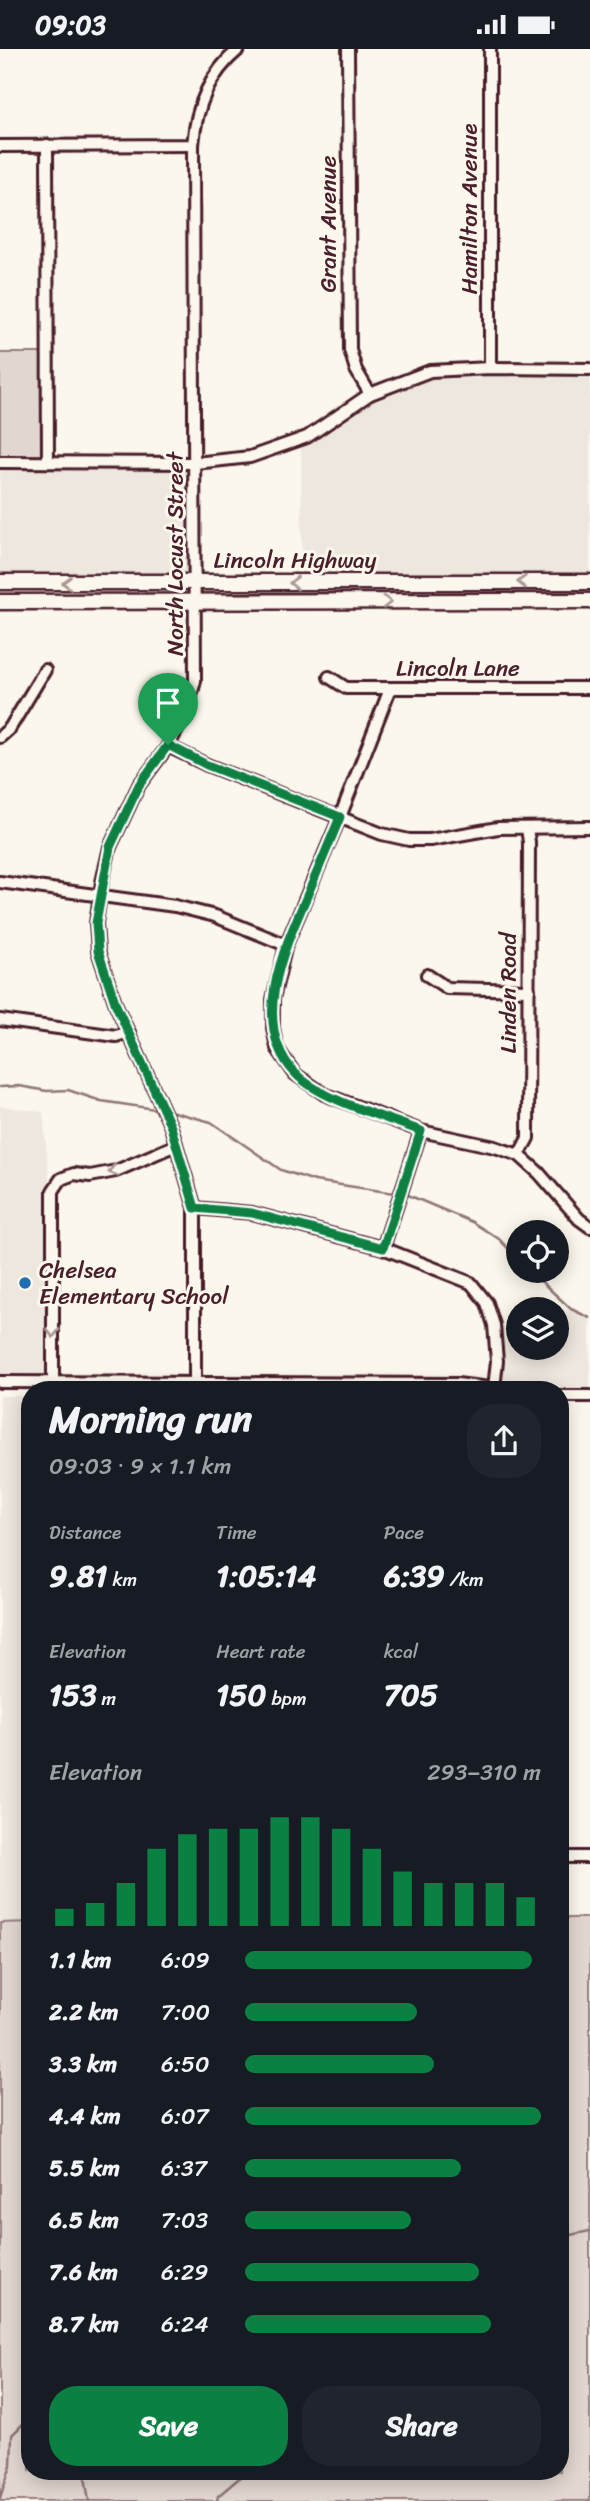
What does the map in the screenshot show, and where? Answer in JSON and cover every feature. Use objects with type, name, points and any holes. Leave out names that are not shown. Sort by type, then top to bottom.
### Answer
[{"type":"main road","name":"Lincoln Highway","points":[[0,582],[590,582]]},
{"type":"main road","name":"Lincoln Highway","points":[[0,602],[590,601]]},
{"type":"street","name":"North Locust Street","points":[[194,1381],[195,1208],[171,1127],[116,1005],[98,951],[96,923],[107,857],[116,832],[139,785],[168,745],[187,710],[195,681],[193,145],[200,106],[209,85],[217,70],[239,49]]},
{"type":"street","name":"Grant Avenue","points":[[348,49],[350,350],[356,370],[370,394]]},
{"type":"street","name":"Hamilton Avenue","points":[[490,49],[490,368]]},
{"type":"street","points":[[47,145],[48,462]]},
{"type":"street","points":[[0,146],[193,145]]},
{"type":"street","points":[[0,462],[195,463],[250,457],[307,437],[370,394],[430,371],[490,368],[590,369]]},
{"type":"street","points":[[0,737],[10,728],[44,670]]},
{"type":"street","name":"Lincoln Lane","points":[[329,677],[346,688],[590,688]]},
{"type":"street","points":[[390,689],[286,945],[273,999],[273,1028],[278,1048],[295,1074],[324,1094],[421,1131],[519,1155],[539,1173],[579,1219],[590,1227]]},
{"type":"street","points":[[168,745],[207,765],[382,834],[409,840],[430,840],[498,828],[590,827]]},
{"type":"street","name":"Linden Road","points":[[519,1155],[528,1138],[527,828]]},
{"type":"street","points":[[0,882],[153,901],[199,911],[286,945]]},
{"type":"street","points":[[427,975],[447,988],[529,990]]},
{"type":"street","points":[[0,1020],[116,1036],[129,1032]]},
{"type":"street","points":[[383,1248],[421,1131]]},
{"type":"street","points":[[53,1381],[53,1191],[61,1179],[74,1174],[90,1176],[116,1171],[176,1145]]},
{"type":"street","points":[[195,1208],[252,1213],[383,1248],[471,1283],[487,1303],[494,1325],[496,1381]]},
{"type":"street","points":[[0,1382],[21,1382]]},
{"type":"street","points":[[569,1396],[590,1396]]},
{"type":"street","points":[[569,1857],[590,1857]]},
{"type":"shaded area","points":[[0,353],[43,353],[43,459],[0,459]]},
{"type":"shaded area","points":[[495,371],[590,372],[590,577],[302,580],[301,442],[371,396],[432,375]]},
{"type":"shaded area","points":[[0,465],[193,465],[194,580],[0,580]]},
{"type":"shaded area","name":"Chelsea Elementary School","points":[[0,1106],[43,1112],[50,1187],[51,1380],[0,1380]]},
{"type":"shaded area","points":[[569,1310],[590,1318],[590,1393],[569,1393],[569,1381],[491,1381],[492,1330],[506,1326],[506,1360],[569,1360]]},
{"type":"shaded area","points":[[0,1396],[21,1396],[21,1922],[0,1923]]},
{"type":"shaded area","points":[[569,1918],[590,1918],[590,2501],[0,2501],[0,1923],[21,1922],[21,2480],[569,2480]]},
{"type":"waterway","points":[[0,1087],[68,1090],[101,1101],[155,1109]]},
{"type":"waterway","points":[[170,1111],[211,1122],[281,1170],[315,1181],[394,1193]]},
{"type":"waterway","points":[[408,1195],[472,1222],[506,1246]]},
{"type":"waterway","points":[[543,1283],[571,1309],[590,1318]]},
{"type":"waterway","points":[[569,2235],[590,2231]]},
{"type":"waterway","points":[[0,2498],[11,2466],[12,2435],[21,2426]]},
{"type":"waterway","points":[[86,2480],[89,2501]]},
{"type":"waterway","points":[[217,2501],[218,2496],[237,2480]]},
{"type":"place","name":"Chelsea Elementary School","points":[[25,1283]]},
{"type":"route","points":[[168,745],[207,765],[340,817],[286,945],[273,999],[273,1028],[278,1048],[295,1074],[324,1094],[421,1131],[383,1248],[252,1213],[195,1208],[171,1127],[116,1005],[98,951],[96,923],[107,857],[116,832],[139,785],[168,745]]}]
